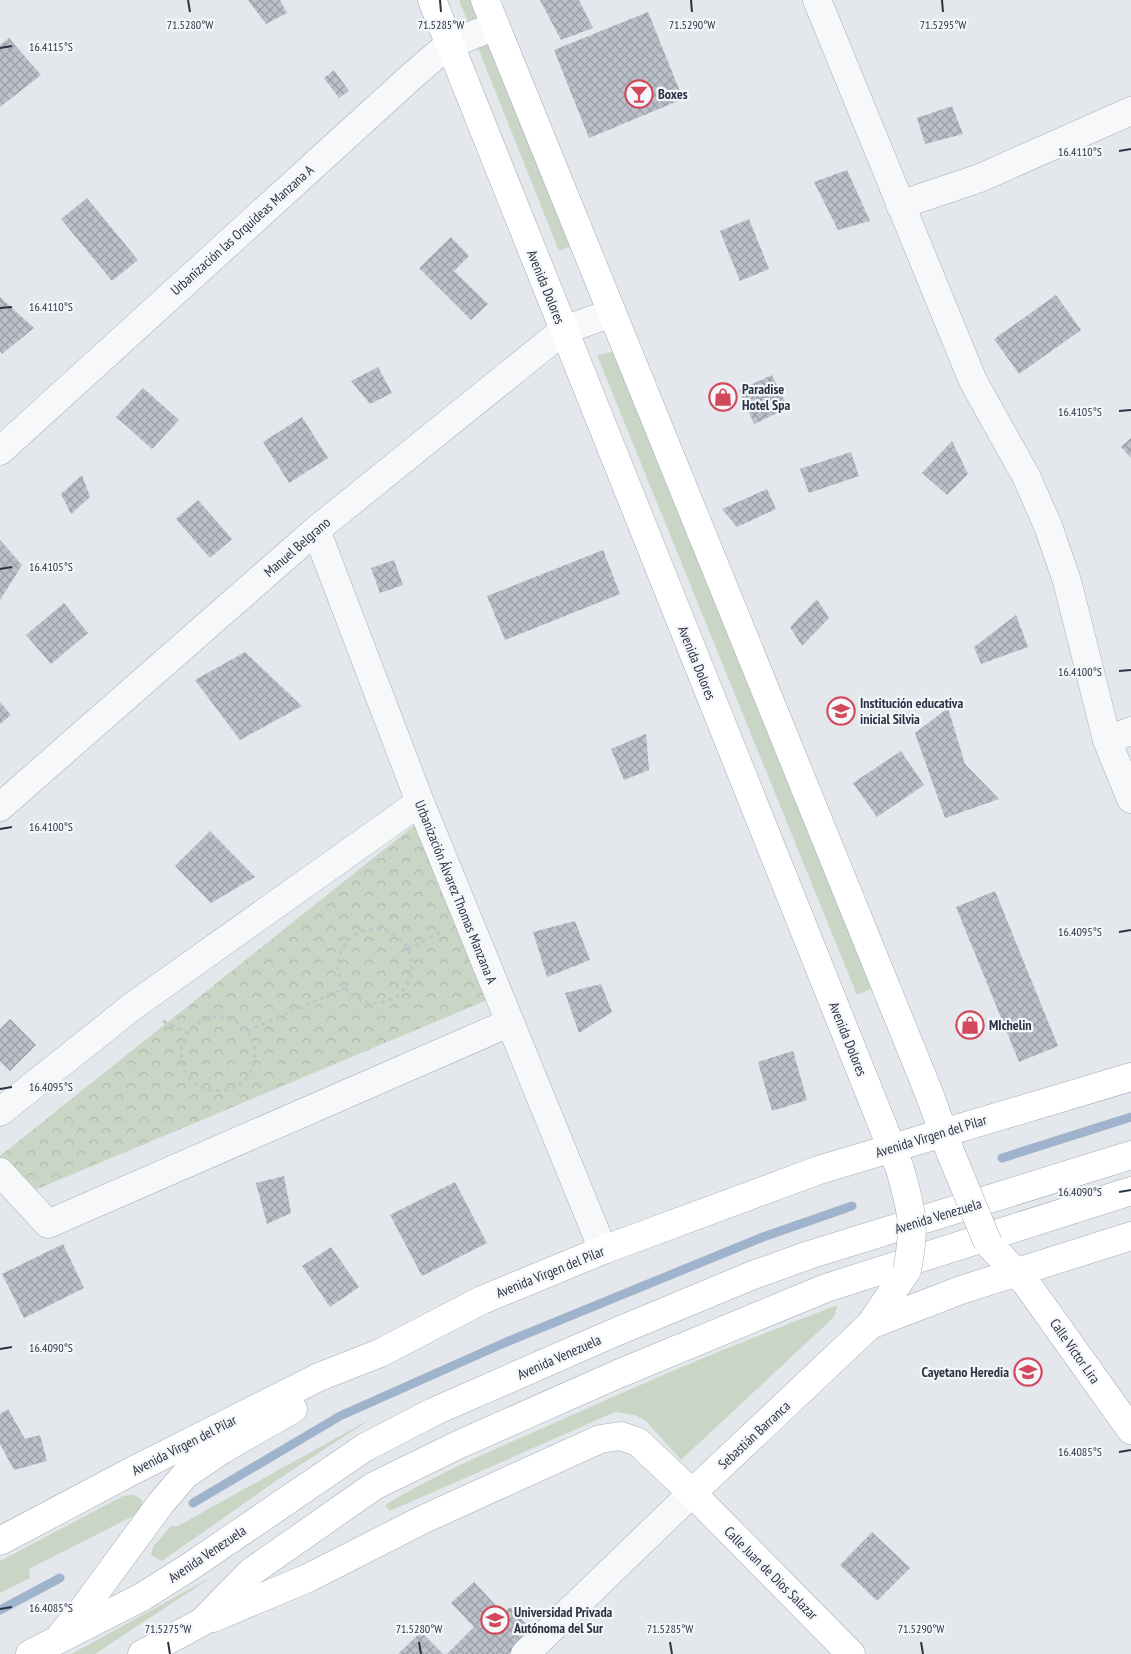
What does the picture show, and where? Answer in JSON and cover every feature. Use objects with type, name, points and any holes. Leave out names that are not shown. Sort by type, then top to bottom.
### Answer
[{"type":"main road","name":"Avenida Dolores","points":[[432,0],[448,45],[896,1158],[912,1212],[913,1234],[907,1270],[870,1325]]},
{"type":"main road","points":[[485,0],[988,1243],[1018,1272],[1131,1236]]},
{"type":"main road","name":"Avenida Virgen del Pilar","points":[[0,1541],[134,1470],[310,1381],[380,1353],[482,1300],[603,1250],[820,1170],[896,1158],[947,1143],[1131,1077]]},
{"type":"main road","name":"Avenida Venezuela","points":[[30,1654],[142,1597],[192,1566],[364,1448],[433,1412],[611,1334],[753,1275],[809,1255],[1131,1155]]},
{"type":"main road","points":[[142,1654],[202,1622],[259,1566],[374,1486],[460,1444],[618,1374],[826,1288],[1131,1192]]},
{"type":"main road","name":"Sebastián Barranca","points":[[692,1493],[870,1325],[961,1290],[1018,1272]]},
{"type":"main road","name":"Calle Víctor Lira","points":[[1018,1272],[1131,1430]]},
{"type":"main road","points":[[55,1641],[84,1608],[160,1503],[185,1475],[223,1449],[321,1393],[380,1353]]},
{"type":"main road","name":"Calle Juan de Dios Salazar","points":[[202,1622],[308,1578],[422,1520],[600,1439],[621,1436],[638,1442],[692,1493],[851,1654]]},
{"type":"street","points":[[817,0],[973,381],[1026,476],[1048,526],[1119,735],[1131,799]]},
{"type":"street","name":"Urbanización las Orquídeas Manzana A","points":[[0,451],[448,45],[495,26]]},
{"type":"street","points":[[900,205],[980,178],[1131,111]]},
{"type":"street","name":"Manuel Belgrano","points":[[0,806],[316,530],[564,330],[612,313]]},
{"type":"street","name":"Urbanización Álvarez Thomas Manzana A","points":[[316,530],[420,802],[603,1250]]},
{"type":"street","points":[[0,1112],[133,1006],[420,802]]},
{"type":"street","points":[[0,1172],[48,1224],[509,1022]]},
{"type":"street","name":"Sebastián Barranca","points":[[525,1654],[692,1493]]},
{"type":"path","points":[[408,949],[468,918]]},
{"type":"path","points":[[366,930],[379,930],[391,932],[401,939],[408,949],[412,961],[412,973],[407,985],[399,994],[389,1001],[377,1004],[365,1002],[354,997],[345,988],[339,978],[337,966],[340,954],[346,943],[355,935],[366,930]]},
{"type":"path","points":[[247,1031],[345,988]]},
{"type":"path","points":[[228,1018],[239,1023],[247,1031],[254,1042],[255,1055],[252,1067],[246,1078],[236,1086],[223,1090],[210,1090],[198,1086],[189,1077],[183,1067],[181,1049],[187,1033],[195,1024],[205,1019],[228,1018]]},
{"type":"green space","points":[[459,0],[479,0],[579,243],[559,251]]},
{"type":"green space","points":[[623,350],[877,986],[857,995],[597,355]]},
{"type":"green space","points":[[416,824],[492,998],[23,1195],[0,1164],[0,1156]]},
{"type":"green space","points":[[838,1305],[833,1318],[681,1460],[646,1421],[635,1415],[615,1412],[390,1511],[385,1505],[471,1460],[628,1390]]},
{"type":"green space","points":[[374,1417],[286,1474],[162,1561],[151,1555],[153,1547],[171,1526],[178,1526]]},
{"type":"green space","points":[[134,1495],[142,1500],[143,1507],[135,1515],[29,1569],[30,1578],[0,1593],[0,1561],[123,1496]]},
{"type":"green space","points":[[213,1576],[95,1654],[71,1654],[90,1644]]},
{"type":"building","points":[[248,0],[280,0],[287,13],[266,24]]},
{"type":"building","points":[[540,0],[579,0],[593,28],[561,40]]},
{"type":"building","points":[[648,12],[683,99],[589,138],[554,50]]},
{"type":"building","points":[[9,38],[41,75],[0,107],[0,45]]},
{"type":"building","points":[[334,70],[349,91],[339,98],[324,78]]},
{"type":"building","points":[[952,106],[963,134],[925,144],[917,118]]},
{"type":"building","points":[[847,170],[870,221],[838,230],[814,182]]},
{"type":"building","points":[[87,198],[138,260],[112,281],[61,219]]},
{"type":"building","points":[[749,219],[769,269],[740,281],[720,231]]},
{"type":"building","points":[[451,237],[469,256],[454,271],[488,304],[471,320],[419,268]]},
{"type":"building","points":[[1056,295],[1081,330],[1019,374],[994,339]]},
{"type":"building","points":[[0,297],[34,328],[2,354],[0,351]]},
{"type":"building","points":[[378,367],[392,393],[370,404],[351,381]]},
{"type":"building","points":[[772,375],[788,408],[754,424],[739,390]]},
{"type":"building","points":[[143,388],[179,420],[152,449],[116,417]]},
{"type":"building","points":[[302,417],[328,458],[289,483],[263,442]]},
{"type":"building","points":[[1131,438],[1131,458],[1121,447]]},
{"type":"building","points":[[952,441],[968,474],[947,495],[922,473]]},
{"type":"building","points":[[851,452],[859,476],[809,493],[800,469]]},
{"type":"building","points":[[82,475],[90,497],[71,514],[61,494]]},
{"type":"building","points":[[767,489],[776,509],[737,527],[722,509]]},
{"type":"building","points":[[198,500],[232,539],[210,558],[176,519]]},
{"type":"building","points":[[0,540],[22,565],[0,600]]},
{"type":"building","points":[[603,550],[620,594],[505,640],[487,596]]},
{"type":"building","points":[[394,560],[403,585],[380,593],[371,568]]},
{"type":"building","points":[[817,599],[829,618],[802,646],[790,627]]},
{"type":"building","points":[[64,603],[88,633],[51,664],[26,635]]},
{"type":"building","points":[[1016,615],[1028,647],[981,664],[974,647]]},
{"type":"building","points":[[245,652],[302,706],[240,740],[195,680]]},
{"type":"building","points":[[0,702],[11,715],[0,724]]},
{"type":"building","points":[[948,708],[965,764],[999,799],[945,818],[915,733]]},
{"type":"building","points":[[646,734],[649,770],[624,780],[611,749]]},
{"type":"building","points":[[901,751],[924,785],[877,817],[853,783]]},
{"type":"building","points":[[210,831],[255,877],[211,903],[175,866]]},
{"type":"building","points":[[995,891],[1058,1046],[1019,1062],[956,907]]},
{"type":"building","points":[[575,921],[590,960],[547,977],[533,932]]},
{"type":"building","points":[[601,984],[612,1012],[579,1033],[565,993]]},
{"type":"building","points":[[10,1019],[36,1045],[10,1071],[0,1061],[0,1029]]},
{"type":"building","points":[[793,1051],[807,1100],[772,1111],[758,1062]]},
{"type":"building","points":[[284,1176],[291,1213],[267,1224],[256,1183]]},
{"type":"building","points":[[455,1182],[487,1243],[422,1276],[390,1215]]},
{"type":"building","points":[[63,1244],[84,1288],[24,1318],[2,1274]]},
{"type":"building","points":[[331,1247],[359,1287],[330,1307],[302,1266]]},
{"type":"building","points":[[8,1409],[25,1439],[40,1435],[47,1461],[14,1470],[0,1444],[0,1414]]},
{"type":"building","points":[[872,1532],[910,1568],[877,1601],[840,1565]]},
{"type":"building","name":"Universidad Privada Autónoma del Sur","points":[[474,1582],[503,1613],[510,1607],[533,1631],[509,1654],[447,1654],[474,1627],[451,1603]]},
{"type":"building","points":[[421,1632],[443,1654],[398,1654]]},
{"type":"waterway","points":[[1002,1158],[1131,1117]]},
{"type":"waterway","points":[[193,1503],[340,1416],[504,1343],[763,1237],[852,1206]]},
{"type":"waterway","points":[[0,1610],[60,1578]]},
{"type":"place","name":"Boxes","points":[[639,94]]},
{"type":"place","name":"Paradise Hotel Spa","points":[[723,397]]},
{"type":"place","name":"Institución educativa inicial Silvia","points":[[841,711]]},
{"type":"place","name":"MIchelin","points":[[970,1025]]},
{"type":"place","name":"Cayetano Heredia","points":[[1028,1372]]},
{"type":"place","name":"Universidad Privada Autónoma del Sur","points":[[495,1620]]}]
